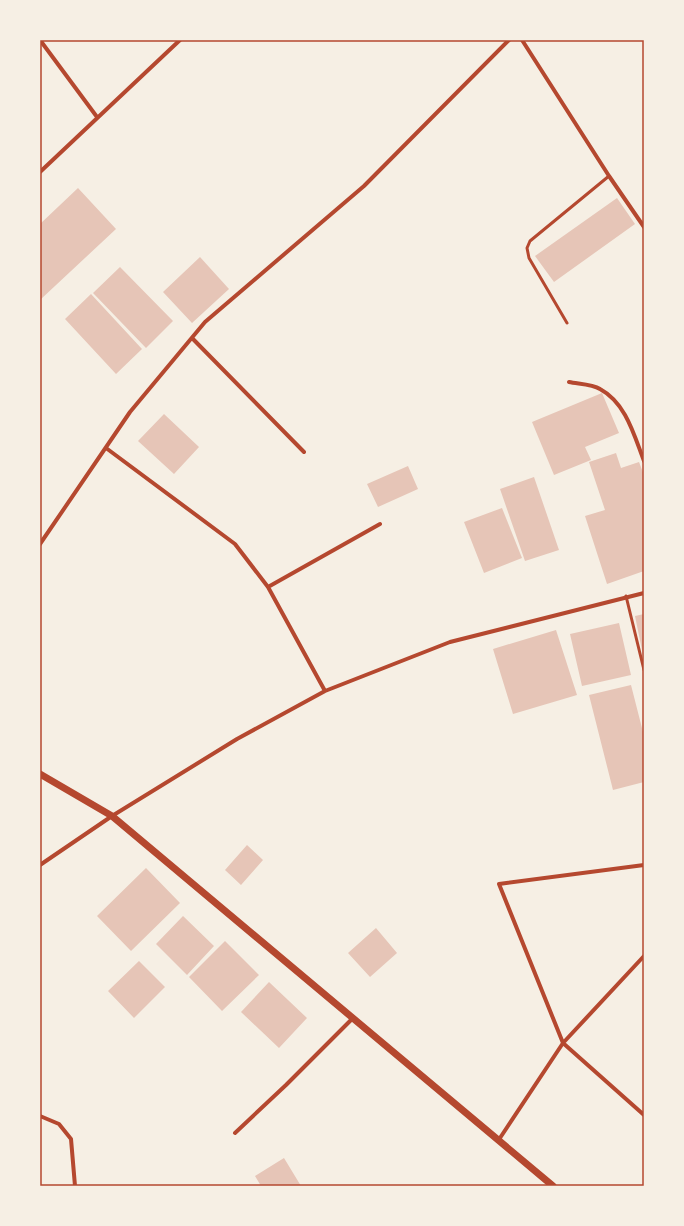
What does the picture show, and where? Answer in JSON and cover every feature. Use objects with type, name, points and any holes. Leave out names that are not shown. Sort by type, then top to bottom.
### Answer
[{"type":"street","points":[[40,40],[97,117]]},
{"type":"street","points":[[40,172],[180,40]]},
{"type":"street","points":[[40,544],[130,412],[205,322],[364,186],[509,40]]},
{"type":"street","points":[[522,40],[609,176],[644,227]]},
{"type":"street","points":[[192,338],[304,452]]},
{"type":"street","points":[[569,382],[598,388],[613,400],[628,420],[644,461]]},
{"type":"street","points":[[106,448],[235,544],[268,587],[326,691]]},
{"type":"street","points":[[268,587],[380,524]]},
{"type":"street","points":[[40,865],[112,816],[237,740],[326,691],[450,642],[644,592]]},
{"type":"street","points":[[40,774],[112,816],[553,1186]]},
{"type":"street","points":[[644,865],[499,884],[563,1043],[644,1115]]},
{"type":"street","points":[[498,1141],[563,1043],[644,956]]},
{"type":"street","points":[[235,1133],[286,1085],[353,1018]]},
{"type":"street","points":[[40,1116],[59,1124],[71,1138],[75,1186]]},
{"type":"lane","points":[[567,323],[529,258],[527,248],[530,241],[609,176]]},
{"type":"lane","points":[[626,596],[644,670]]},
{"type":"building","points":[[78,188],[116,229],[40,300],[40,224]]},
{"type":"building","points":[[617,198],[635,224],[554,282],[535,256]]},
{"type":"building","points":[[200,257],[229,289],[192,323],[163,292]]},
{"type":"building","points":[[120,267],[173,321],[146,348],[93,293]]},
{"type":"building","points":[[91,294],[142,349],[116,374],[65,319]]},
{"type":"building","points":[[602,393],[619,433],[585,447],[591,460],[554,475],[532,422]]},
{"type":"building","points":[[164,414],[199,447],[174,474],[138,441]]},
{"type":"building","points":[[616,453],[621,468],[639,462],[644,475],[644,571],[607,584],[585,516],[605,510],[589,462]]},
{"type":"building","points":[[408,466],[418,489],[378,507],[367,484]]},
{"type":"building","points":[[534,477],[559,550],[525,561],[500,489]]},
{"type":"building","points":[[502,508],[522,558],[484,573],[464,522]]},
{"type":"building","points":[[644,614],[644,655],[643,655],[635,616]]},
{"type":"building","points":[[619,623],[631,675],[582,686],[570,634]]},
{"type":"building","points":[[556,630],[577,695],[513,714],[493,649]]},
{"type":"building","points":[[631,685],[644,736],[644,782],[613,790],[589,695]]},
{"type":"building","points":[[247,845],[263,860],[241,885],[225,870]]},
{"type":"building","points":[[146,868],[180,903],[131,951],[97,916]]},
{"type":"building","points":[[183,916],[214,946],[187,975],[156,944]]},
{"type":"building","points":[[376,928],[397,953],[370,977],[348,953]]},
{"type":"building","points":[[225,941],[259,975],[222,1011],[189,977]]},
{"type":"building","points":[[139,961],[165,987],[134,1018],[108,991]]},
{"type":"building","points":[[269,982],[307,1018],[279,1048],[241,1012]]},
{"type":"building","points":[[284,1158],[301,1186],[261,1186],[255,1176]]}]
